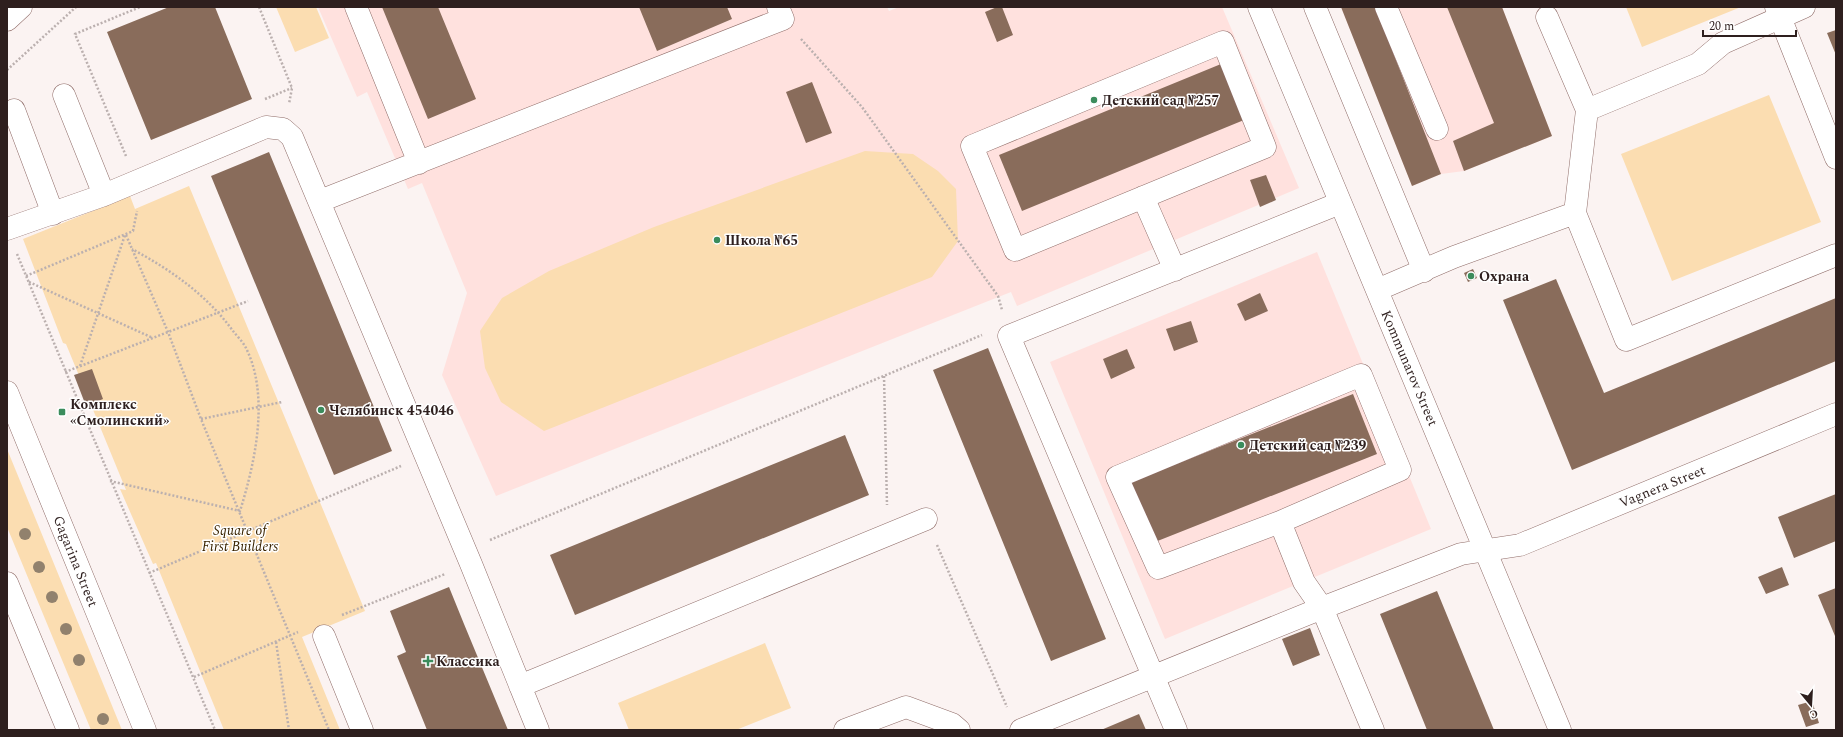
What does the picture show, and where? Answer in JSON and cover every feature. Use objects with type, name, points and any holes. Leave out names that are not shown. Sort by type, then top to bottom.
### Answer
[{"type":"street","points":[[7,20],[21,7]]},
{"type":"street","points":[[356,7],[419,163]]},
{"type":"street","name":"Kommunarov Street","points":[[1259,7],[1560,730]]},
{"type":"street","points":[[1315,7],[1424,271]]},
{"type":"street","points":[[1386,7],[1437,129]]},
{"type":"street","points":[[1587,110],[1698,64],[1722,43],[1778,12],[1804,7]]},
{"type":"street","points":[[1778,12],[1836,158]]},
{"type":"street","points":[[320,201],[419,163],[780,13]]},
{"type":"street","points":[[1546,17],[1587,110],[1575,213],[1626,340],[1836,255]]},
{"type":"street","points":[[1223,42],[1265,148],[1143,198],[1015,250],[972,146],[1223,42]]},
{"type":"street","points":[[64,95],[104,195]]},
{"type":"street","points":[[14,110],[53,214]]},
{"type":"street","points":[[7,229],[104,195],[266,127],[283,129],[292,137],[426,455],[538,730]]},
{"type":"street","points":[[1143,198],[1175,270]]},
{"type":"street","points":[[1176,730],[1009,336],[1340,203]]},
{"type":"street","points":[[1377,290],[1454,257],[1575,213]]},
{"type":"street","points":[[1361,375],[1400,470],[1280,522],[1158,568],[1117,477],[1361,375]]},
{"type":"street","name":"Gagarina Street","points":[[7,392],[145,730]]},
{"type":"street","name":"Vagnera Street","points":[[1021,730],[1153,678],[1322,608],[1461,554],[1520,545],[1836,414]]},
{"type":"street","points":[[520,686],[926,519]]},
{"type":"street","points":[[1280,522],[1304,582],[1322,608],[1373,730]]},
{"type":"street","points":[[7,583],[68,730]]},
{"type":"street","points":[[324,636],[362,730]]},
{"type":"street","points":[[845,730],[906,708],[952,724],[958,730]]},
{"type":"path","points":[[7,70],[76,7]]},
{"type":"path","points":[[26,276],[133,231],[139,204],[135,182],[126,156],[75,34],[140,7]]},
{"type":"path","points":[[259,7],[292,88],[283,129]]},
{"type":"path","points":[[465,551],[986,333],[1009,336],[998,296],[862,107],[780,13]]},
{"type":"path","points":[[7,229],[110,481],[215,730]]},
{"type":"path","points":[[126,235],[168,332],[201,419],[329,730]]},
{"type":"path","points":[[80,366],[126,235]]},
{"type":"path","points":[[132,249],[161,265],[192,288],[220,312],[246,348],[255,376],[259,429],[252,474],[240,511]]},
{"type":"path","points":[[29,282],[99,312],[153,338]]},
{"type":"path","points":[[65,372],[248,302]]},
{"type":"path","points":[[884,376],[887,535]]},
{"type":"path","points":[[201,419],[282,402]]},
{"type":"path","points":[[149,574],[426,455]]},
{"type":"path","points":[[110,481],[240,511]]},
{"type":"path","points":[[926,519],[1007,708]]},
{"type":"path","points":[[276,642],[289,730]]},
{"type":"shaded area","name":"Школа №65","points":[[318,7],[887,7],[889,11],[899,7],[1222,7],[1299,188],[1017,306],[1011,292],[496,496],[442,375],[467,293],[422,183],[408,189],[367,92],[357,97]]},
{"type":"shaded area","points":[[1341,7],[1502,7],[1552,136],[1464,171],[1441,174],[1412,186]]},
{"type":"shaded area","name":"Детский сад №239","points":[[1317,252],[1431,529],[1165,639],[1050,362]]},
{"type":"green space","points":[[276,7],[316,7],[329,38],[295,52]]},
{"type":"green space","points":[[1626,7],[1741,7],[1642,47]]},
{"type":"green space","points":[[1769,95],[1821,222],[1672,281],[1621,154]]},
{"type":"green space","points":[[865,151],[913,154],[938,171],[956,189],[958,241],[932,277],[544,431],[501,402],[485,368],[480,331],[502,298],[549,271],[654,227]]},
{"type":"green space","name":"Square of First Builders","points":[[189,186],[365,611],[302,637],[340,730],[224,730],[156,563],[153,564],[120,489],[126,490],[66,344],[63,343],[23,239],[130,196],[135,209]]},
{"type":"green space","points":[[7,449],[122,730],[91,730],[7,527]]},
{"type":"green space","points":[[765,643],[791,708],[736,730],[629,730],[618,703]]},
{"type":"building","points":[[169,7],[215,7],[252,99],[151,140],[107,32]]},
{"type":"building","points":[[382,7],[438,7],[476,99],[428,119]]},
{"type":"building","points":[[639,7],[727,7],[732,19],[657,51]]},
{"type":"building","points":[[997,7],[1002,7],[1013,35],[997,42],[985,12]]},
{"type":"building","points":[[1341,7],[1375,7],[1441,174],[1412,186]]},
{"type":"building","points":[[1447,7],[1502,7],[1552,136],[1464,171],[1453,141],[1494,123]]},
{"type":"building","points":[[1836,30],[1836,55],[1827,33]]},
{"type":"building","points":[[1221,64],[1244,120],[1022,211],[999,155]]},
{"type":"building","points":[[812,82],[832,133],[806,143],[786,92]]},
{"type":"building","points":[[269,152],[392,451],[334,475],[211,176]]},
{"type":"building","points":[[1266,175],[1276,200],[1260,207],[1250,180]]},
{"type":"building","name":"Охрана","points":[[1473,269],[1477,278],[1468,282],[1464,273]]},
{"type":"building","points":[[1556,279],[1604,393],[1836,298],[1836,361],[1572,470],[1503,300]]},
{"type":"building","points":[[1260,293],[1268,311],[1245,321],[1237,304]]},
{"type":"building","points":[[1191,321],[1198,342],[1174,351],[1166,329]]},
{"type":"building","points":[[988,348],[1106,639],[1051,661],[933,370]]},
{"type":"building","points":[[1127,349],[1135,368],[1111,379],[1103,359]]},
{"type":"building","points":[[92,369],[103,399],[86,406],[74,375]]},
{"type":"building","points":[[1353,394],[1377,454],[1155,542],[1131,482]]},
{"type":"building","points":[[845,435],[869,495],[575,615],[550,555]]},
{"type":"building","points":[[1836,494],[1836,541],[1794,558],[1778,517]]},
{"type":"building","points":[[1782,567],[1789,585],[1766,594],[1758,577]]},
{"type":"building","points":[[449,587],[508,730],[427,730],[397,656],[406,652],[390,611]]},
{"type":"building","points":[[1836,588],[1836,635],[1835,636],[1818,595]]},
{"type":"building","points":[[1437,591],[1494,730],[1427,730],[1380,614]]},
{"type":"building","points":[[1310,628],[1320,655],[1293,666],[1282,639]]},
{"type":"building","points":[[1812,701],[1819,723],[1806,727],[1798,705]]},
{"type":"building","points":[[1139,714],[1146,730],[1101,730]]},
{"type":"place","name":"Детский сад №257","points":[[1094,100]]},
{"type":"place","name":"Школа №65","points":[[717,240]]},
{"type":"place","name":"Охрана","points":[[1471,276]]},
{"type":"place","name":"Челябинск 454046","points":[[321,410]]},
{"type":"place","name":"Комплекс «Смолинский»","points":[[62,412]]},
{"type":"place","name":"Детский сад №239","points":[[1241,445]]},
{"type":"place","name":"Классика","points":[[428,661]]}]
